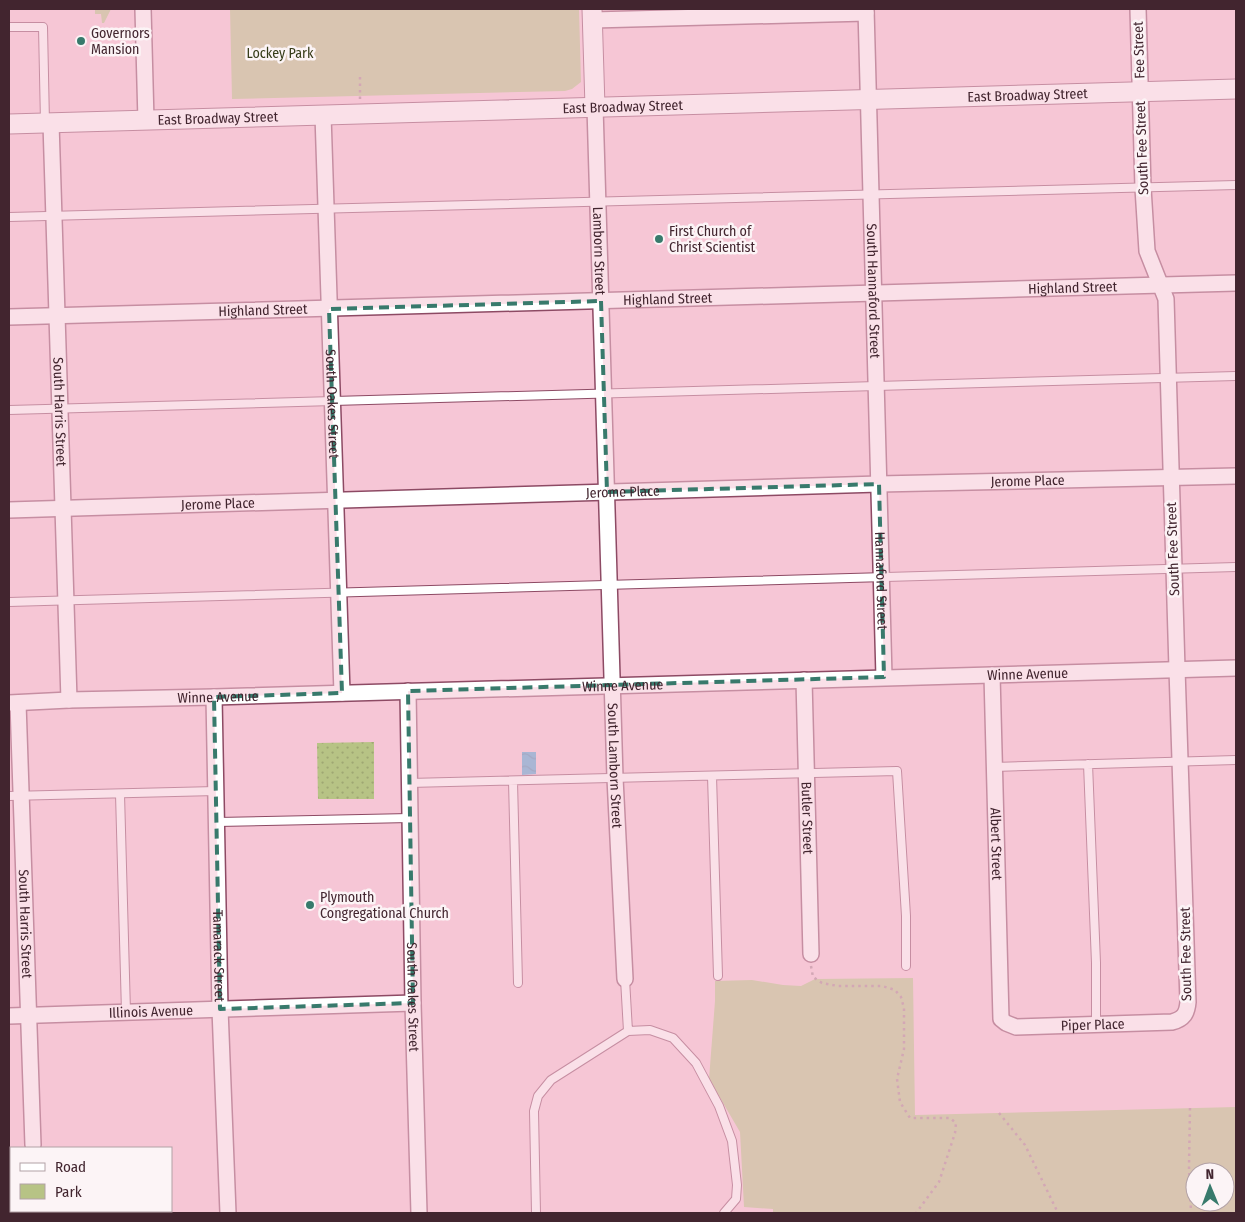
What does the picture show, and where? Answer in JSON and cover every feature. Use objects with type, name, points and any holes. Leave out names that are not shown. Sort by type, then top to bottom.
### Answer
[{"type":"street","points":[[143,9],[146,121]]},
{"type":"street","name":"Fee Street","points":[[1138,9],[1140,92]]},
{"type":"street","points":[[592,14],[866,11]]},
{"type":"street","name":"South Hannaford Street","points":[[866,11],[879,484]]},
{"type":"street","name":"Lamborn Street","points":[[592,14],[607,492]]},
{"type":"street","name":"East Broadway Street","points":[[9,124],[1236,89]]},
{"type":"street","name":"South Fee Street","points":[[1140,92],[1147,251],[1166,299],[1188,993],[1187,1010]]},
{"type":"street","name":"South Oakes Street","points":[[323,115],[342,693]]},
{"type":"street","name":"South Harris Street","points":[[48,123],[54,216],[69,700]]},
{"type":"street","name":"Highland Street","points":[[9,317],[1236,283]]},
{"type":"street","name":"Jerome Place","points":[[9,510],[879,484],[1236,476]]},
{"type":"street","name":"Hannaford Street","points":[[879,484],[884,677]]},
{"type":"street","name":"South Lamborn Street","points":[[607,492],[615,778],[625,979]]},
{"type":"street","name":"Winne Avenue","points":[[13,703],[612,684],[1236,668]]},
{"type":"street","name":"Albert Street","points":[[992,675],[1001,1013]]},
{"type":"street","name":"Butler Street","points":[[804,680],[811,954]]},
{"type":"street","name":"South Oakes Street","points":[[408,691],[413,1004],[419,1213]]},
{"type":"street","name":"Tamarack Street","points":[[214,697],[220,1009],[228,1213]]},
{"type":"street","name":"South Harris Street","points":[[13,703],[15,796],[28,1015],[33,1145]]},
{"type":"street","name":"Illinois Avenue","points":[[9,1016],[413,1004]]},
{"type":"street","name":"Piper Place","points":[[1001,1013],[1001,1019],[1016,1027],[1172,1022],[1180,1020],[1187,1010]]},
{"type":"lane","points":[[9,27],[43,26],[48,123]]},
{"type":"lane","points":[[9,217],[1236,184]]},
{"type":"lane","points":[[9,410],[1236,376]]},
{"type":"lane","points":[[9,602],[1236,567]]},
{"type":"lane","points":[[994,767],[1236,760]]},
{"type":"lane","points":[[1088,764],[1096,963],[1096,1024]]},
{"type":"lane","points":[[409,784],[897,771],[906,916],[906,966]]},
{"type":"lane","points":[[712,776],[718,976]]},
{"type":"lane","points":[[513,781],[518,983]]},
{"type":"lane","points":[[15,796],[216,791]]},
{"type":"lane","points":[[120,794],[126,1012]]},
{"type":"lane","points":[[217,822],[410,818]]},
{"type":"lane","points":[[625,979],[628,1031]]},
{"type":"lane","points":[[536,1213],[534,1111],[538,1096],[551,1080],[628,1031],[650,1030],[673,1038],[696,1063],[719,1106],[732,1141],[737,1186],[736,1199],[726,1213]]},
{"type":"path","points":[[360,77],[360,98]]},
{"type":"path","points":[[811,954],[813,977],[822,984],[882,986],[896,990],[901,997],[904,1008],[904,1050],[898,1080],[900,1102],[910,1118],[950,1118],[956,1123],[955,1133],[939,1182],[916,1213]]},
{"type":"path","points":[[1190,1108],[1189,1167],[1191,1213]]},
{"type":"path","points":[[999,1113],[1025,1146],[1058,1213]]},
{"type":"highlighted area","points":[[601,301],[607,492],[879,484],[884,677],[408,691],[413,1003],[220,1009],[214,697],[342,693],[329,309]]},
{"type":"green space","points":[[95,9],[111,9],[104,23],[102,23],[101,14],[95,14]]},
{"type":"green space","name":"Lockey Park","points":[[230,9],[579,9],[581,82],[572,89],[565,91],[232,99]]},
{"type":"green space","points":[[374,742],[374,799],[318,799],[317,743]]},
{"type":"green space","points":[[913,978],[915,1115],[1236,1107],[1236,1213],[773,1213],[773,1209],[744,1207],[740,1132],[709,1079],[715,981],[752,980],[801,986],[815,979]]},
{"type":"water","points":[[522,752],[536,752],[536,774],[522,775]]},
{"type":"place","name":"Governors Mansion","points":[[81,41]]},
{"type":"place","name":"First Church of Christ Scientist","points":[[659,239]]},
{"type":"place","name":"Plymouth Congregational Church","points":[[310,905]]}]
